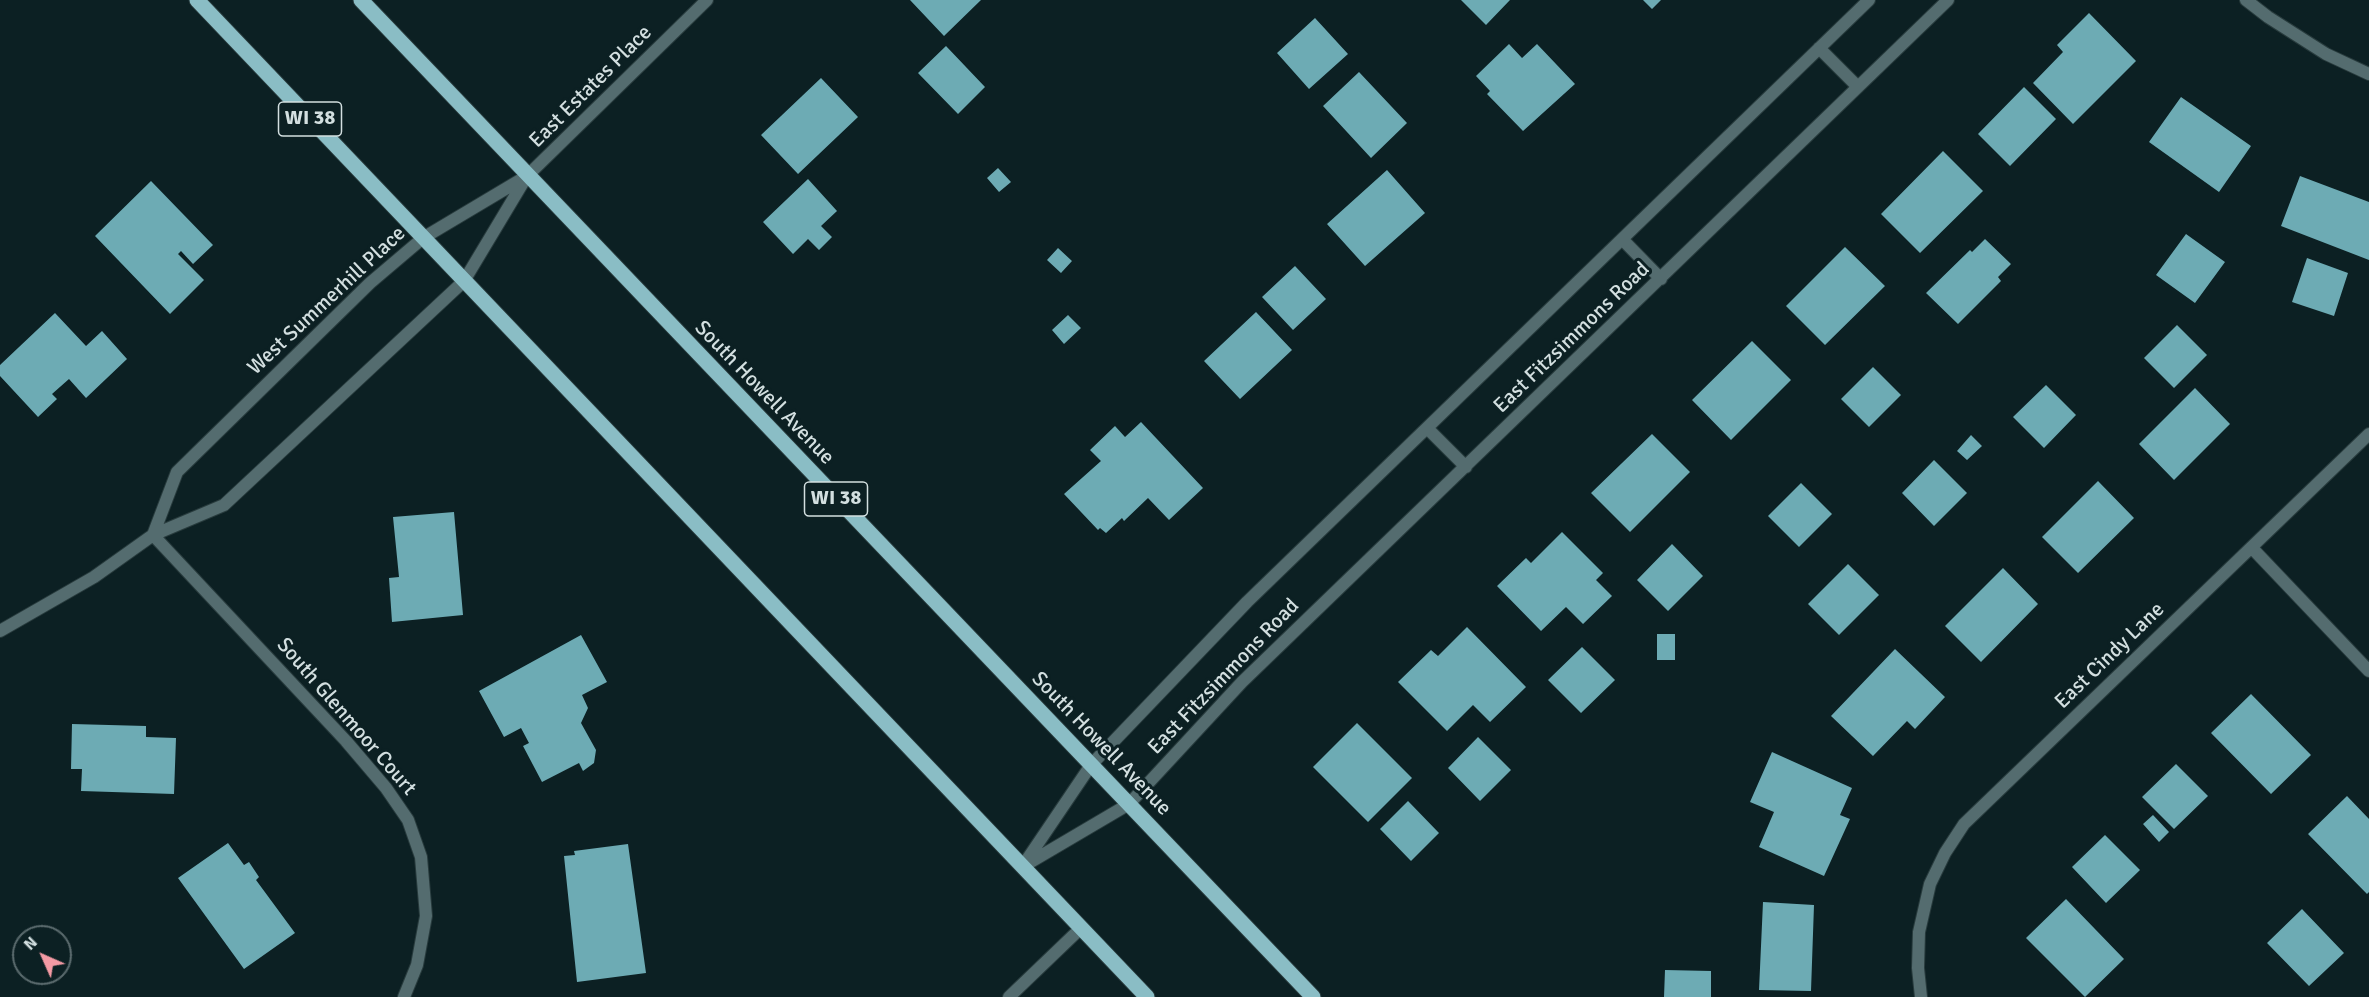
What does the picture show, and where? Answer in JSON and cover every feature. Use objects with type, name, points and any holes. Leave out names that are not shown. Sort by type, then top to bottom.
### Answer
[{"type":"main road","name":"WI 38","points":[[197,0],[1147,997]]},
{"type":"main road","name":"South Howell Avenue","points":[[361,0],[527,177],[1313,997]]},
{"type":"street","name":"East Estates Place","points":[[527,177],[707,0]]},
{"type":"street","name":"East Fitzsimmons Road","points":[[1022,867],[1091,765],[1247,602],[1869,0]]},
{"type":"street","name":"East Fitzsimmons Road","points":[[1022,867],[1129,804],[1242,682],[1948,0]]},
{"type":"street","points":[[2246,0],[2326,54],[2369,74]]},
{"type":"street","points":[[1819,48],[1858,87]]},
{"type":"street","name":"West Summerhill Place","points":[[153,535],[177,472],[370,283],[423,238],[527,177]]},
{"type":"street","points":[[0,631],[94,577],[153,535],[224,505],[464,281],[527,177]]},
{"type":"street","points":[[1622,239],[1661,279]]},
{"type":"street","points":[[1427,428],[1466,467]]},
{"type":"street","name":"East Cindy Lane","points":[[1921,997],[1918,968],[1919,932],[1930,884],[1945,853],[1964,824],[2369,435]]},
{"type":"street","name":"South Glenmoor Court","points":[[153,535],[346,741],[386,788],[408,820],[421,857],[426,916],[417,965],[404,997]]},
{"type":"street","points":[[2252,549],[2369,671]]},
{"type":"street","points":[[1009,997],[1081,928]]},
{"type":"building","points":[[910,0],[981,0],[944,36]]},
{"type":"building","points":[[1461,0],[1510,0],[1486,25]]},
{"type":"building","points":[[1643,0],[1661,0],[1652,9]]},
{"type":"building","points":[[2089,13],[2136,61],[2073,124],[2033,83],[2063,52],[2057,45]]},
{"type":"building","points":[[1315,18],[1348,54],[1309,89],[1277,53]]},
{"type":"building","points":[[1509,44],[1522,58],[1537,44],[1575,84],[1523,131],[1487,94],[1490,91],[1476,76]]},
{"type":"building","points":[[946,46],[985,87],[958,114],[918,73]]},
{"type":"building","points":[[1359,72],[1407,123],[1371,158],[1323,106]]},
{"type":"building","points":[[821,78],[858,117],[798,174],[761,135]]},
{"type":"building","points":[[2024,87],[2056,119],[2010,166],[1978,134]]},
{"type":"building","points":[[2181,97],[2251,146],[2219,192],[2149,142]]},
{"type":"building","points":[[1943,151],[1983,191],[1920,253],[1881,214]]},
{"type":"building","points":[[998,168],[1011,182],[999,192],[987,178]]},
{"type":"building","points":[[1387,170],[1425,213],[1365,266],[1327,224]]},
{"type":"building","points":[[2300,176],[2369,202],[2369,260],[2281,226]]},
{"type":"building","points":[[808,179],[837,211],[821,226],[832,237],[819,250],[808,239],[793,254],[763,222]]},
{"type":"building","points":[[151,181],[213,245],[193,264],[181,251],[178,254],[204,280],[170,314],[95,236]]},
{"type":"building","points":[[2186,234],[2225,262],[2195,303],[2156,275]]},
{"type":"building","points":[[1985,239],[2011,264],[1998,277],[2001,281],[1958,324],[1926,293],[1970,250],[1972,252]]},
{"type":"building","points":[[1845,247],[1885,286],[1825,345],[1786,306]]},
{"type":"building","points":[[1058,248],[1072,261],[1061,273],[1047,260]]},
{"type":"building","points":[[2307,258],[2348,273],[2334,316],[2292,302]]},
{"type":"building","points":[[1295,266],[1326,299],[1293,330],[1262,297]]},
{"type":"building","points":[[1256,312],[1292,350],[1240,399],[1204,361]]},
{"type":"building","points":[[55,313],[86,346],[102,331],[127,359],[86,398],[69,379],[52,394],[57,399],[38,417],[0,376],[0,365]]},
{"type":"building","points":[[1068,315],[1081,328],[1064,344],[1052,330]]},
{"type":"building","points":[[2177,325],[2207,355],[2174,388],[2144,358]]},
{"type":"building","points":[[1752,341],[1791,380],[1731,440],[1692,400]]},
{"type":"building","points":[[1873,367],[1901,395],[1869,427],[1841,399]]},
{"type":"building","points":[[2046,385],[2076,415],[2044,448],[2013,417]]},
{"type":"building","points":[[2195,388],[2230,424],[2174,480],[2139,444]]},
{"type":"building","points":[[1141,422],[1203,488],[1169,520],[1148,498],[1124,521],[1122,518],[1106,533],[1100,528],[1098,530],[1064,494],[1101,461],[1090,450],[1115,426],[1125,437]]},
{"type":"building","points":[[1652,434],[1690,472],[1630,532],[1591,493]]},
{"type":"building","points":[[1971,435],[1982,446],[1967,460],[1957,451]]},
{"type":"building","points":[[1934,460],[1967,493],[1934,526],[1902,493]]},
{"type":"building","points":[[2098,481],[2134,518],[2078,573],[2042,537]]},
{"type":"building","points":[[1801,483],[1832,514],[1799,547],[1768,516]]},
{"type":"building","points":[[454,512],[463,615],[392,622],[389,578],[399,577],[393,517]]},
{"type":"building","points":[[1562,532],[1603,573],[1596,580],[1612,596],[1583,624],[1566,607],[1541,631],[1497,586],[1526,558],[1531,563]]},
{"type":"building","points":[[1672,544],[1703,576],[1668,611],[1637,580]]},
{"type":"building","points":[[1848,564],[1879,595],[1839,635],[1808,604]]},
{"type":"building","points":[[2003,568],[2038,604],[1981,662],[1945,626]]},
{"type":"building","points":[[1467,627],[1526,687],[1490,722],[1473,705],[1447,731],[1398,682],[1431,650],[1438,656]]},
{"type":"building","points":[[1657,634],[1675,634],[1675,660],[1657,660]]},
{"type":"building","points":[[581,635],[607,682],[582,695],[588,708],[581,723],[596,750],[594,763],[583,771],[579,763],[542,782],[523,746],[529,743],[521,728],[504,737],[479,691]]},
{"type":"building","points":[[1582,647],[1615,680],[1581,713],[1548,680]]},
{"type":"building","points":[[1895,649],[1945,697],[1915,729],[1907,721],[1873,756],[1831,716]]},
{"type":"building","points":[[2251,694],[2311,755],[2271,794],[2211,733]]},
{"type":"building","points":[[1357,723],[1412,778],[1368,822],[1313,767]]},
{"type":"building","points":[[72,724],[146,726],[146,737],[176,738],[174,794],[81,791],[82,769],[71,769]]},
{"type":"building","points":[[1478,737],[1511,770],[1480,801],[1448,768]]},
{"type":"building","points":[[1772,752],[1852,788],[1840,815],[1850,819],[1824,876],[1759,847],[1774,812],[1750,802]]},
{"type":"building","points":[[2176,764],[2208,796],[2174,829],[2142,797]]},
{"type":"building","points":[[2347,796],[2369,819],[2369,892],[2367,894],[2308,834]]},
{"type":"building","points":[[1408,801],[1439,833],[1411,861],[1380,829]]},
{"type":"building","points":[[2153,815],[2169,832],[2159,842],[2143,824]]},
{"type":"building","points":[[2105,835],[2140,870],[2106,903],[2072,867]]},
{"type":"building","points":[[228,843],[244,865],[249,862],[259,877],[256,880],[295,933],[244,969],[178,878]]},
{"type":"building","points":[[628,844],[646,973],[577,982],[564,856],[575,855],[574,851]]},
{"type":"building","points":[[2066,899],[2124,959],[2085,997],[2026,938]]},
{"type":"building","points":[[1763,902],[1814,905],[1811,991],[1759,990]]},
{"type":"building","points":[[2302,909],[2344,953],[2309,986],[2267,943]]},
{"type":"building","points":[[1665,970],[1711,971],[1711,997],[1664,997]]}]
